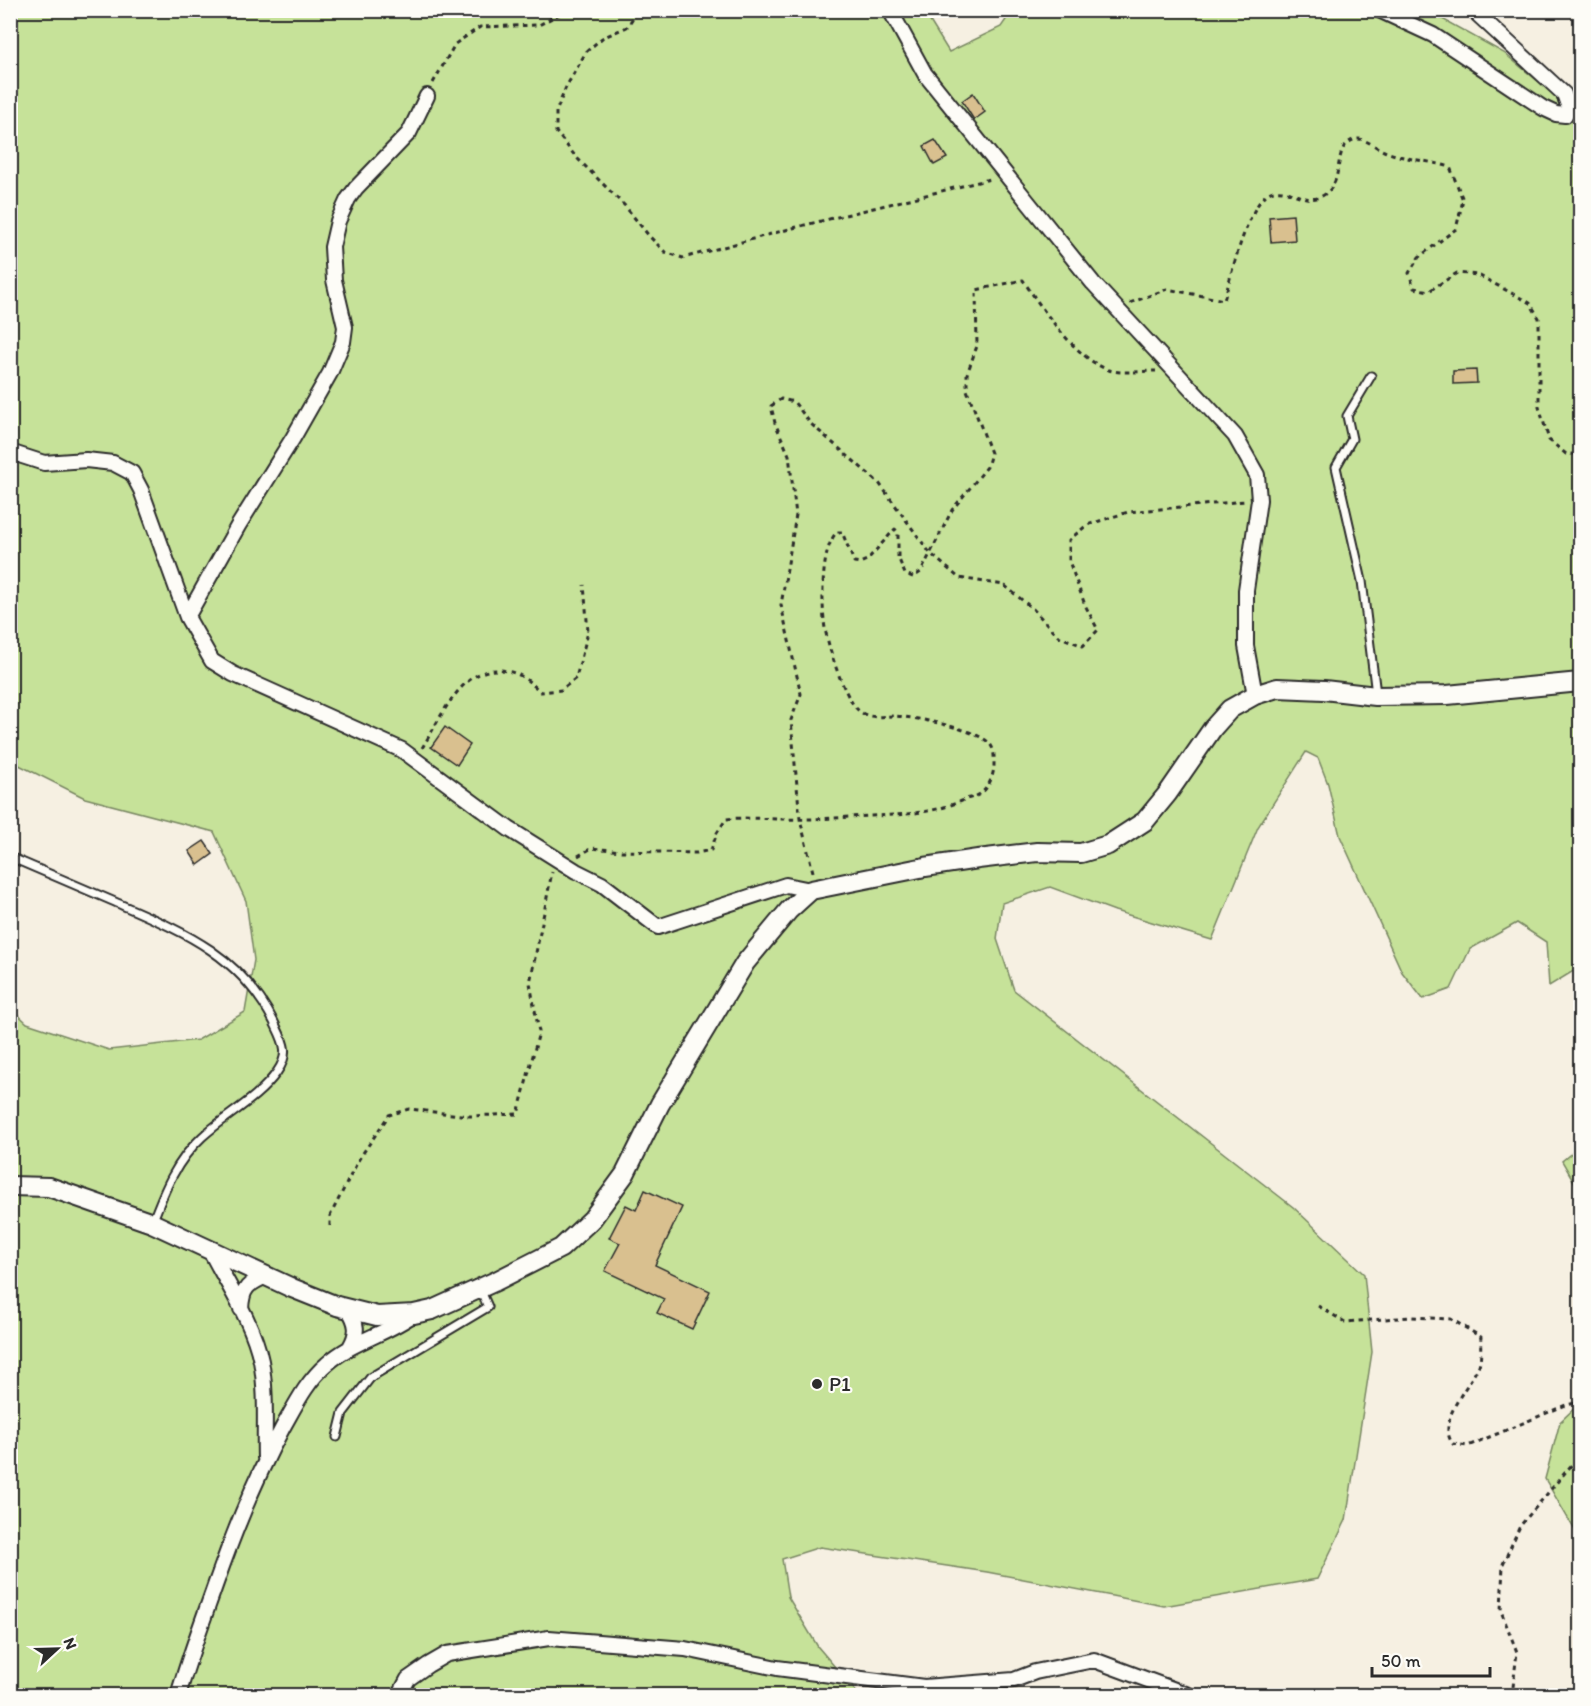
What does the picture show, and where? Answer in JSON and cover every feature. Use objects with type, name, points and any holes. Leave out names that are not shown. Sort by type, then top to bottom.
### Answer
[{"type":"street","points":[[890,10],[925,74],[1093,283],[1235,436],[1257,475],[1259,500],[1245,590],[1246,646],[1255,695]]},
{"type":"street","points":[[1379,10],[1433,35],[1543,108],[1565,115],[1569,108],[1564,94],[1473,10]]},
{"type":"street","points":[[188,616],[238,526],[330,373],[343,342],[345,327],[334,280],[332,247],[338,221],[348,199],[409,133],[426,96]]},
{"type":"street","points":[[10,452],[44,463],[86,460],[113,463],[132,473],[141,490],[188,616],[212,661],[233,674],[402,750],[509,829],[602,884],[658,927],[786,885],[814,889],[978,859],[1037,852],[1081,853],[1108,845],[1145,821],[1213,728],[1230,709],[1255,695],[1277,688],[1376,696],[1447,695],[1581,682]]},
{"type":"street","points":[[10,1186],[49,1187],[152,1223],[323,1301],[377,1316],[414,1314],[432,1310],[561,1248],[592,1219],[625,1174],[660,1104],[745,963],[789,910],[814,889]]},
{"type":"street","points":[[208,1248],[241,1310],[261,1360],[264,1382],[265,1460]]},
{"type":"street","points":[[241,1310],[243,1291],[254,1281],[268,1275]]},
{"type":"street","points":[[348,1308],[357,1325],[357,1333],[350,1347]]},
{"type":"street","points":[[178,1695],[236,1528],[265,1460],[309,1381],[329,1362],[350,1347],[398,1326],[414,1314]]},
{"type":"street","points":[[399,1695],[408,1679],[447,1654],[549,1638],[685,1649],[777,1668],[924,1687],[1014,1680],[1035,1672],[1094,1660],[1191,1695]]},
{"type":"lane","points":[[1371,376],[1347,416],[1352,439],[1336,467],[1362,581],[1376,696]]},
{"type":"lane","points":[[10,857],[181,931],[225,959],[249,983],[270,1014],[286,1046],[285,1059],[266,1086],[201,1138],[182,1159],[166,1185],[152,1223]]},
{"type":"lane","points":[[338,1437],[343,1413],[371,1377],[488,1307],[480,1288]]},
{"type":"path","points":[[426,96],[455,44],[480,27],[539,25],[567,10]]},
{"type":"path","points":[[633,10],[634,16],[627,27],[602,38],[586,52],[566,87],[556,112],[556,132],[576,157],[625,206],[664,252],[683,258],[1006,175]]},
{"type":"path","points":[[1117,309],[1167,289],[1224,300],[1246,226],[1264,195],[1275,191],[1312,199],[1323,195],[1335,184],[1344,148],[1350,141],[1361,139],[1406,158],[1432,161],[1450,167],[1463,200],[1456,229],[1419,257],[1409,273],[1414,288],[1429,291],[1457,273],[1478,274],[1530,303],[1539,318],[1539,407],[1549,440],[1566,454],[1581,454]]},
{"type":"path","points":[[330,1226],[330,1216],[359,1159],[389,1115],[409,1109],[469,1116],[518,1114],[538,1032],[530,982],[552,872],[592,848],[621,851],[704,852],[711,850],[717,832],[726,819],[908,815],[948,807],[981,793],[988,784],[994,771],[994,752],[983,738],[959,729],[896,716],[869,717],[856,708],[835,664],[824,622],[826,553],[832,537],[837,532],[845,535],[854,562],[860,563],[867,560],[895,528],[898,532],[898,557],[905,574],[913,577],[921,573],[952,510],[987,467],[991,453],[967,390],[967,374],[977,346],[976,290],[1023,280],[1039,305],[1074,345],[1092,361],[1110,371],[1175,371]]},
{"type":"path","points":[[814,889],[800,819],[791,720],[801,694],[781,605],[795,514],[789,455],[775,423],[771,406],[782,399],[794,402],[812,424],[879,483],[930,553],[959,578],[1004,585],[1034,609],[1058,636],[1083,646],[1098,630],[1085,605],[1069,561],[1069,540],[1087,525],[1128,512],[1259,500]]},
{"type":"path","points":[[415,759],[461,685],[477,674],[499,669],[520,676],[541,692],[561,690],[576,678],[588,632],[584,585]]},
{"type":"path","points":[[1318,1306],[1345,1322],[1411,1317],[1450,1319],[1480,1337],[1480,1363],[1450,1414],[1447,1430],[1452,1444],[1468,1446],[1581,1402]]},
{"type":"path","points":[[1512,1695],[1517,1652],[1501,1611],[1503,1564],[1520,1526],[1581,1455]]},
{"type":"green space","points":[[923,10],[949,52],[1001,27],[1012,11],[1428,11],[1504,53],[1580,116],[1580,967],[1549,986],[1546,942],[1517,923],[1470,949],[1451,989],[1423,999],[1402,972],[1340,836],[1328,784],[1318,758],[1306,752],[1258,827],[1212,940],[1115,911],[1050,887],[1002,903],[997,939],[1014,990],[1293,1207],[1364,1274],[1372,1352],[1346,1520],[1317,1579],[1164,1606],[987,1572],[820,1547],[782,1559],[788,1597],[818,1647],[859,1695],[11,1695],[10,1007],[27,1023],[109,1050],[198,1040],[245,1012],[254,960],[246,901],[214,832],[85,798],[11,761],[11,11]]},
{"type":"green space","points":[[1580,1146],[1580,1192],[1562,1161]]},
{"type":"green space","points":[[1580,1403],[1580,1539],[1545,1479],[1560,1422]]},
{"type":"building","points":[[973,93],[985,112],[974,120],[962,101]]},
{"type":"building","points":[[935,140],[947,158],[934,165],[924,146]]},
{"type":"building","points":[[1293,215],[1295,240],[1271,242],[1269,217]]},
{"type":"building","points":[[1476,370],[1477,383],[1453,384],[1453,371]]},
{"type":"building","points":[[445,727],[470,745],[457,765],[431,747]]},
{"type":"building","points":[[204,841],[213,854],[198,865],[189,851]]},
{"type":"building","points":[[645,1190],[682,1207],[655,1265],[710,1291],[692,1329],[657,1313],[664,1299],[605,1271],[620,1243],[609,1238],[626,1205],[636,1210]]},
{"type":"place","name":"P1","points":[[817,1384]]}]
